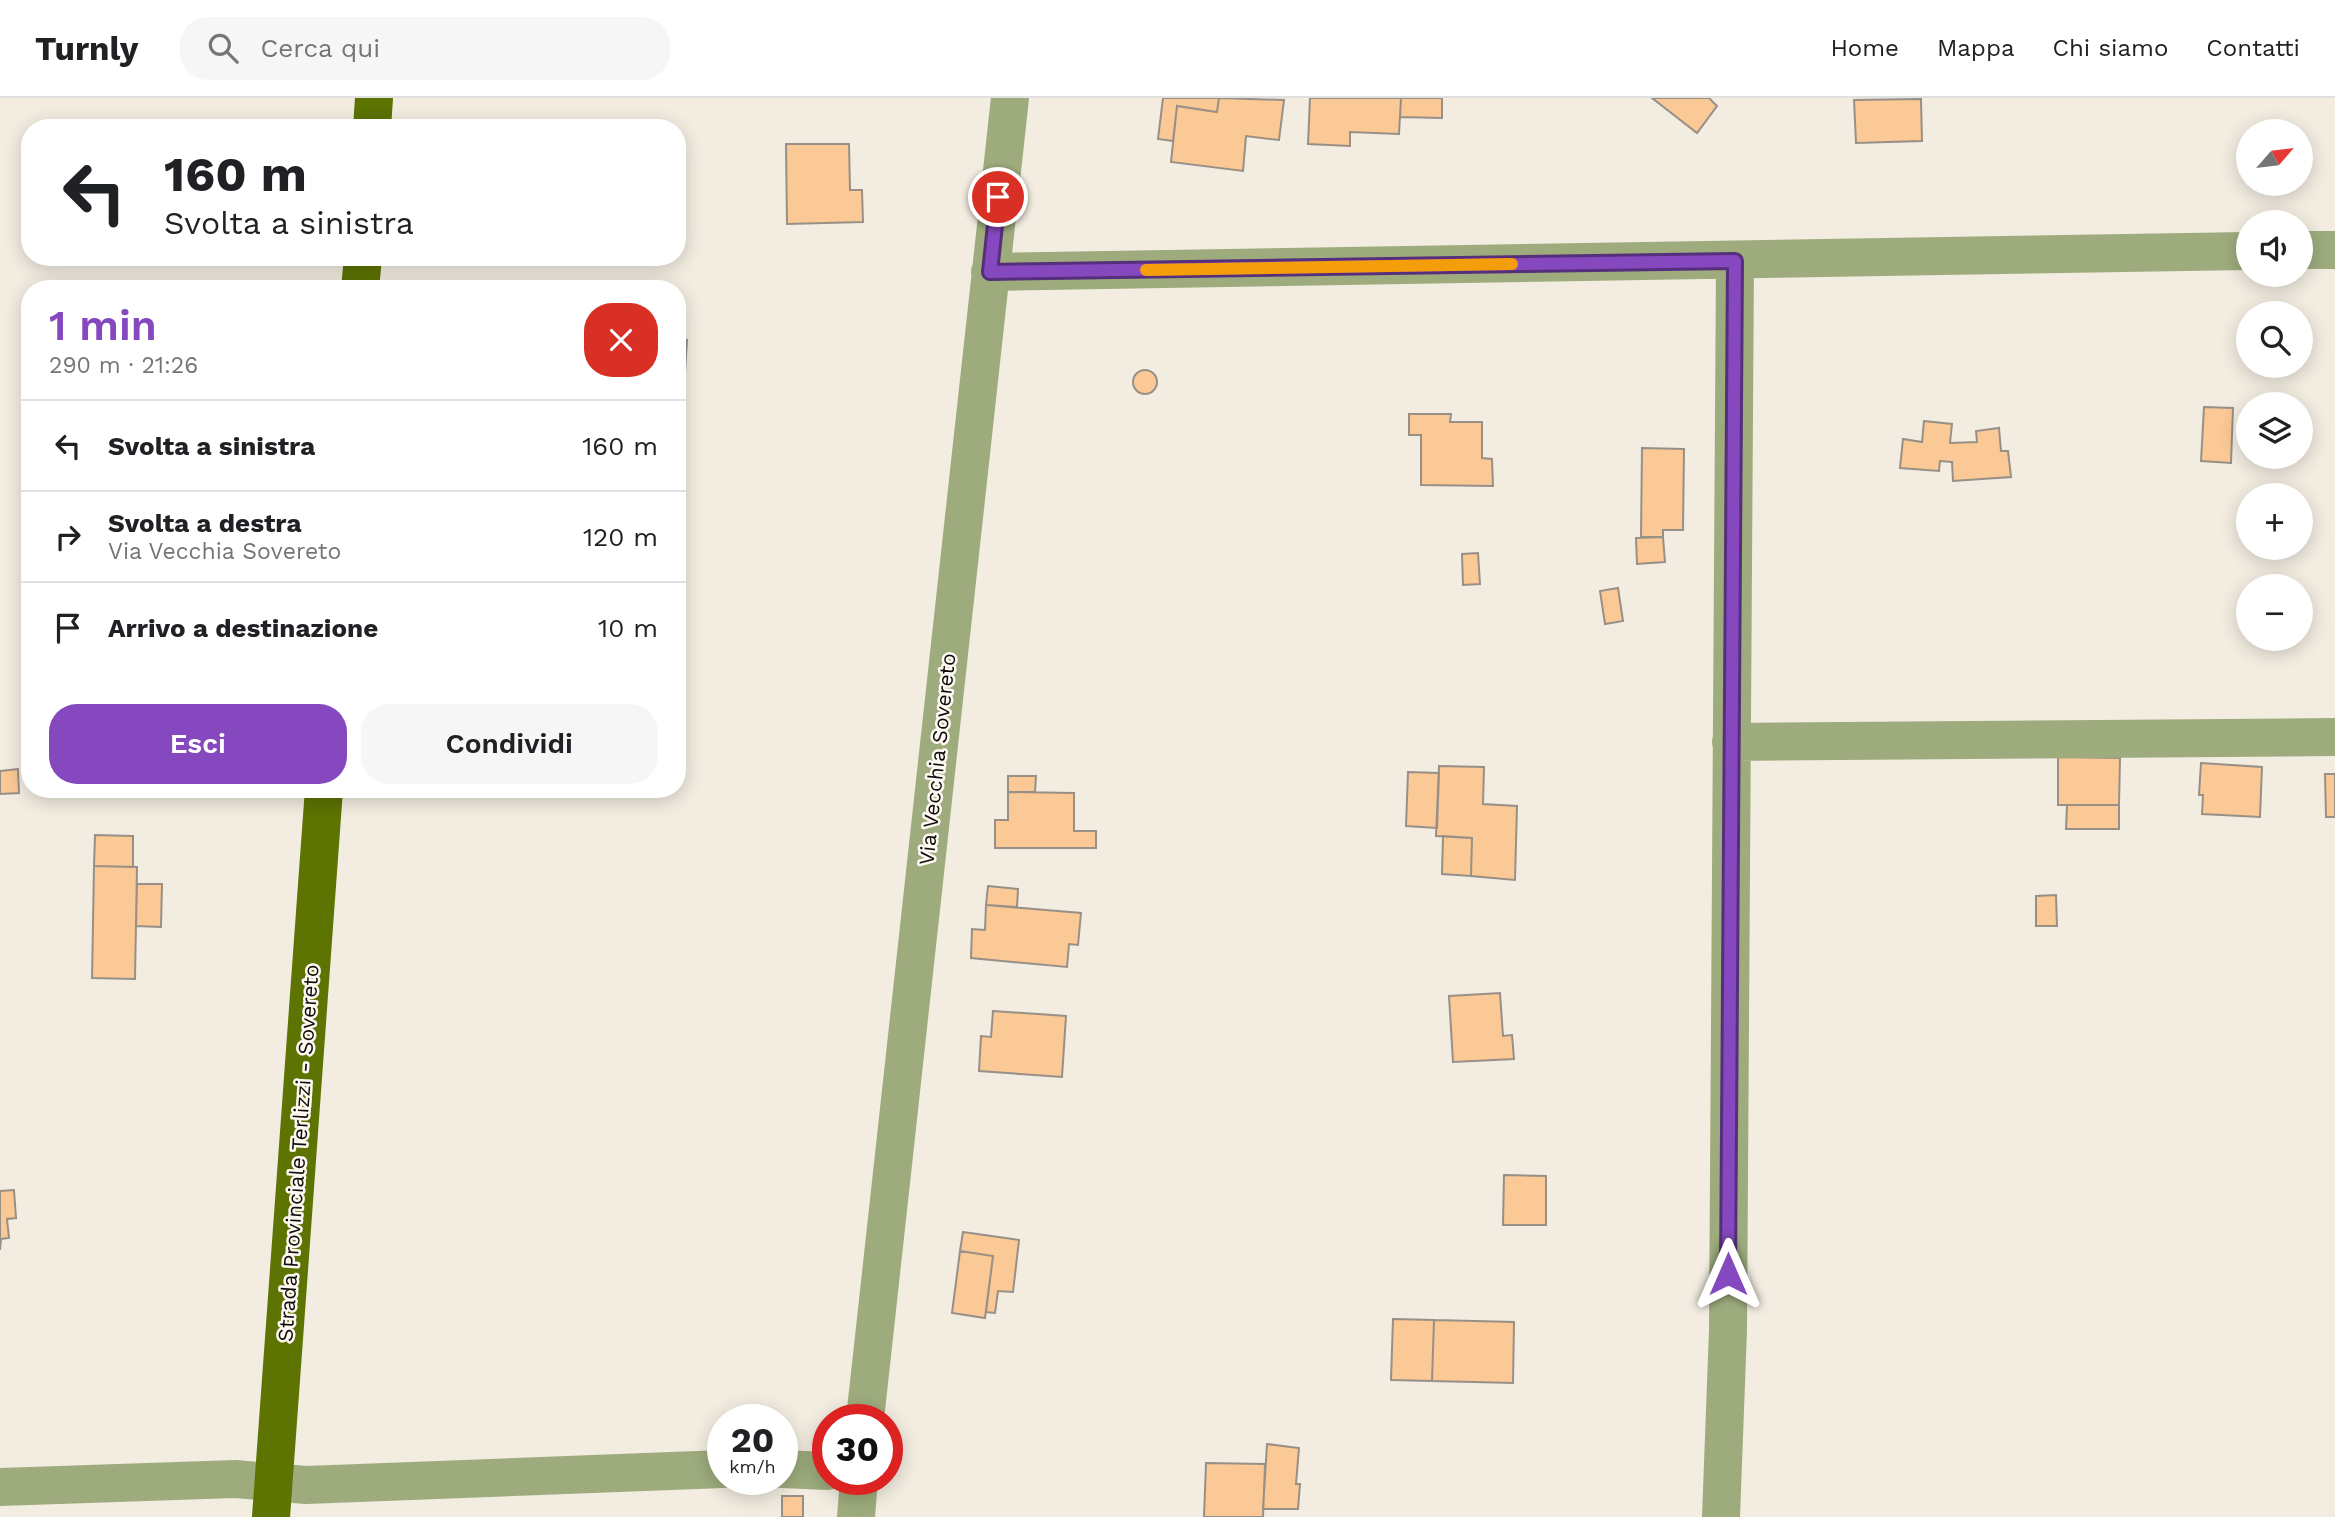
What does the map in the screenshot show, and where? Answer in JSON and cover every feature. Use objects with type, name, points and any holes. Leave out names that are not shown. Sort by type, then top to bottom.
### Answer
[{"type":"main road","points":[[373,119],[374,98]]},
{"type":"main road","name":"Strada Provinciale Terlizzi - Sovereto","points":[[273,1499],[323,798]]},
{"type":"street","name":"Via Vecchia Sovereto","points":[[867,1404],[1010,98]]},
{"type":"street","points":[[2313,250],[2335,250]]},
{"type":"street","points":[[990,272],[2236,251]]},
{"type":"street","points":[[1721,1517],[1728,1330],[1735,261]]},
{"type":"street","points":[[1731,742],[2335,737]]},
{"type":"street","points":[[0,1487],[235,1479],[273,1499],[306,1485],[707,1470]]},
{"type":"street","points":[[856,1517],[858,1495]]},
{"type":"building","points":[[1163,98],[1219,98],[1217,112],[1177,106],[1173,141],[1158,139]]},
{"type":"building","points":[[1219,98],[1284,100],[1279,140],[1246,136],[1243,171],[1171,162],[1177,106],[1217,112]]},
{"type":"building","points":[[1310,98],[1401,98],[1399,134],[1350,132],[1350,146],[1308,144]]},
{"type":"building","points":[[1401,98],[1442,98],[1442,118],[1400,117]]},
{"type":"building","points":[[1652,98],[1709,98],[1717,106],[1697,133]]},
{"type":"building","points":[[1921,99],[1922,141],[1856,143],[1854,100]]},
{"type":"building","points":[[786,144],[849,144],[850,190],[862,190],[863,222],[787,224]]},
{"type":"building","points":[[1145,370],[1156,377],[1157,382],[1150,393],[1145,394],[1134,387],[1133,382],[1140,371]]},
{"type":"building","points":[[2204,407],[2233,408],[2231,463],[2201,461]]},
{"type":"building","points":[[1409,414],[1451,414],[1450,422],[1482,422],[1482,458],[1492,459],[1493,486],[1421,485],[1421,435],[1409,435]]},
{"type":"building","points":[[1924,421],[1952,424],[1950,443],[1977,442],[1976,431],[1999,428],[2001,451],[2008,451],[2011,477],[1953,481],[1952,462],[1940,461],[1939,471],[1900,468],[1903,439],[1922,442]]},
{"type":"building","points":[[1642,448],[1684,449],[1683,530],[1663,530],[1663,537],[1641,537]]},
{"type":"building","points":[[1663,537],[1665,562],[1637,564],[1636,538]]},
{"type":"building","points":[[1478,553],[1480,584],[1463,585],[1462,554]]},
{"type":"building","points":[[1618,588],[1623,621],[1605,624],[1600,591]]},
{"type":"building","points":[[2058,757],[2120,758],[2119,805],[2058,805]]},
{"type":"building","points":[[2201,763],[2262,767],[2260,817],[2202,814],[2203,795],[2199,795]]},
{"type":"building","points":[[1439,766],[1484,767],[1483,804],[1517,806],[1515,880],[1471,876],[1472,838],[1436,836]]},
{"type":"building","points":[[18,769],[19,793],[0,794],[0,771]]},
{"type":"building","points":[[1408,772],[1439,773],[1437,828],[1406,826]]},
{"type":"building","points":[[2325,774],[2335,774],[2335,817],[2326,817]]},
{"type":"building","points":[[1008,776],[1036,776],[1035,792],[1008,792]]},
{"type":"building","points":[[1008,792],[1074,793],[1074,831],[1096,831],[1096,848],[995,848],[995,820],[1008,820]]},
{"type":"building","points":[[2067,805],[2119,805],[2119,829],[2066,829]]},
{"type":"building","points":[[95,835],[133,836],[133,867],[94,866]]},
{"type":"building","points":[[1443,836],[1472,838],[1471,876],[1442,874]]},
{"type":"building","points":[[94,866],[137,867],[135,979],[92,978]]},
{"type":"building","points":[[137,884],[162,884],[161,927],[136,926]]},
{"type":"building","points":[[988,886],[1018,889],[1017,907],[986,905]]},
{"type":"building","points":[[2056,895],[2057,926],[2036,926],[2036,896]]},
{"type":"building","points":[[986,905],[1081,913],[1078,945],[1069,944],[1067,967],[971,958],[972,929],[985,930]]},
{"type":"building","points":[[1500,993],[1503,1036],[1512,1035],[1514,1059],[1453,1062],[1449,996]]},
{"type":"building","points":[[993,1011],[1066,1016],[1062,1077],[979,1071],[981,1036],[991,1037]]},
{"type":"building","points":[[1504,1175],[1546,1176],[1546,1225],[1503,1225]]},
{"type":"building","points":[[14,1190],[16,1218],[7,1219],[9,1238],[1,1239],[0,1250],[0,1191]]},
{"type":"building","points":[[963,1232],[1019,1240],[1013,1292],[998,1291],[995,1313],[986,1312],[993,1256],[960,1251]]},
{"type":"building","points":[[960,1251],[993,1256],[985,1318],[952,1313]]},
{"type":"building","points":[[1393,1319],[1434,1320],[1432,1381],[1391,1380]]},
{"type":"building","points":[[1434,1320],[1514,1322],[1513,1383],[1432,1381]]},
{"type":"building","points":[[1267,1444],[1299,1448],[1296,1484],[1300,1484],[1298,1509],[1263,1509]]},
{"type":"building","points":[[1206,1463],[1265,1464],[1263,1517],[1204,1517]]},
{"type":"building","points":[[782,1496],[803,1496],[803,1517],[782,1517]]},
{"type":"slow traffic","points":[[1146,270],[1512,264]]},
{"type":"route","points":[[998,197],[990,272],[1735,261],[1728,1274]]}]
